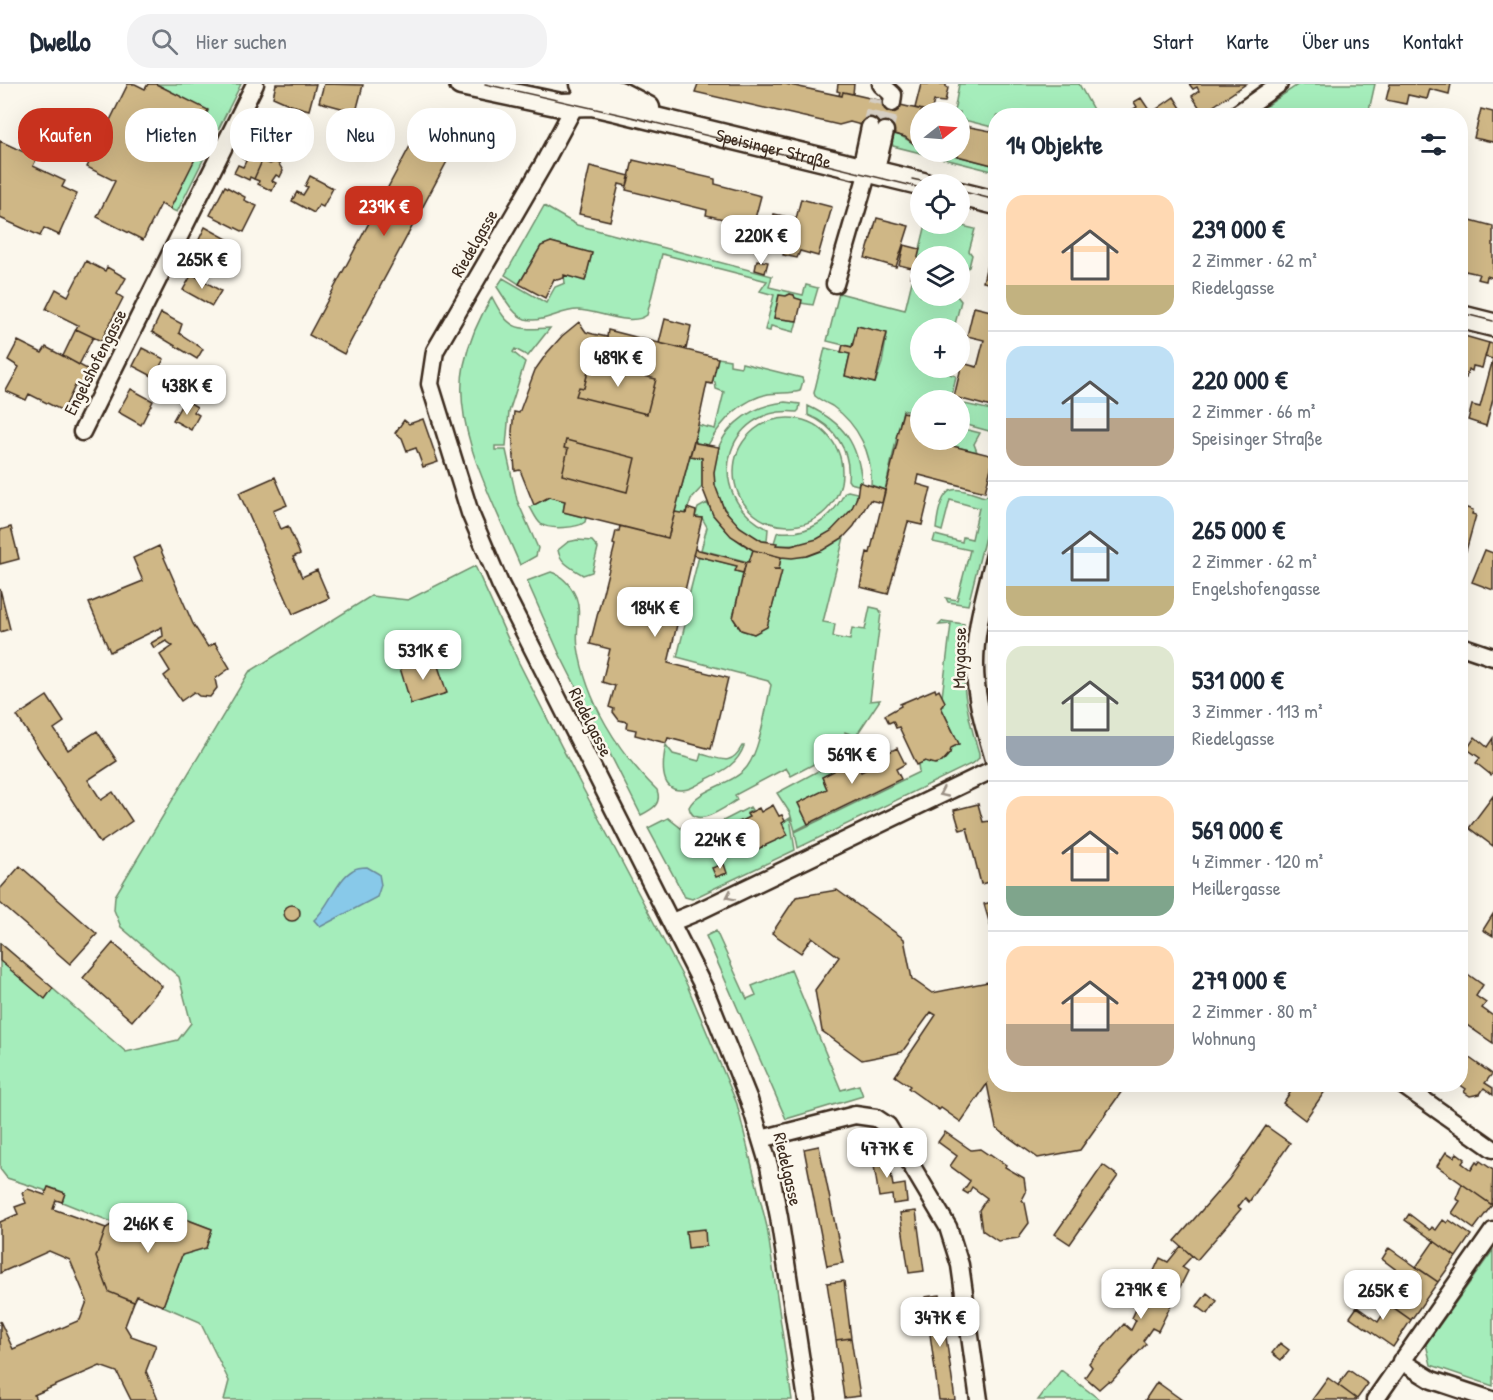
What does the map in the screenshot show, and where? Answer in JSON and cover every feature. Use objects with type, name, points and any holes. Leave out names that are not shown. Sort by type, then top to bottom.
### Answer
[{"type":"main road","name":"Speisinger Straße","points":[[461,84],[561,105],[592,104],[910,181]]},
{"type":"main road","name":"Speisinger Straße","points":[[584,84],[619,93],[679,124]]},
{"type":"main road","points":[[970,196],[988,201]]},
{"type":"main road","points":[[1468,319],[1493,325]]},
{"type":"street","name":"Engelshofengasse","points":[[82,432],[255,84]]},
{"type":"street","name":"Riedelgasse","points":[[584,84],[544,163],[435,351],[430,384],[470,513],[500,584],[672,922],[733,1056],[761,1139],[779,1217],[807,1400]]},
{"type":"street","points":[[1245,108],[1279,84]]},
{"type":"street","points":[[835,284],[868,171],[877,129]]},
{"type":"street","name":"Maygasse","points":[[988,582],[979,616],[975,656],[978,700],[988,737]]},
{"type":"street","points":[[1468,648],[1493,657]]},
{"type":"street","points":[[672,922],[988,771]]},
{"type":"street","points":[[1412,1092],[1493,1149]]},
{"type":"street","points":[[761,1139],[850,1115],[861,1114],[876,1118],[888,1126],[948,1227],[955,1246],[960,1265],[979,1400]]},
{"type":"street","points":[[1375,1400],[1493,1231]]},
{"type":"street","points":[[1401,1361],[1432,1380],[1492,1400]]},
{"type":"green space","points":[[156,84],[241,84],[218,130],[218,108],[202,108]]},
{"type":"green space","points":[[959,84],[1079,84],[1092,108],[988,108],[988,126],[970,122],[970,102],[956,102]]},
{"type":"green space","points":[[1299,84],[1375,84],[1370,108],[1263,108]]},
{"type":"green space","points":[[894,133],[910,142],[910,150],[893,146],[891,140]]},
{"type":"green space","points":[[970,159],[988,164],[988,170],[956,162],[970,162]]},
{"type":"green space","points":[[188,162],[202,162],[177,212],[170,209]]},
{"type":"green space","points":[[544,206],[577,225],[772,276],[769,287],[803,295],[806,285],[818,288],[813,305],[801,303],[801,300],[790,294],[779,295],[774,318],[797,321],[794,332],[771,326],[770,331],[765,330],[774,295],[760,291],[767,281],[662,254],[647,315],[641,318],[624,319],[572,310],[539,320],[525,319],[513,310],[497,287],[503,278],[546,303],[555,287],[565,283],[564,275],[585,280],[592,253],[551,242],[541,246],[519,284],[505,275]]},
{"type":"green space","points":[[970,228],[975,229],[970,247],[921,246],[924,234],[970,234]]},
{"type":"green space","points":[[910,290],[910,306],[960,306],[957,318],[910,318],[910,378],[956,378],[953,390],[910,390],[910,412],[903,410],[885,490],[871,485],[866,451],[856,431],[841,413],[815,396],[814,393],[825,348],[850,354],[845,376],[875,383],[882,363],[887,334],[858,326],[852,347],[827,341],[839,293],[905,310]]},
{"type":"green space","points":[[492,297],[503,316],[514,326],[529,329],[550,328],[528,356],[515,349],[513,352],[525,362],[509,412],[506,446],[495,446],[495,450],[506,450],[517,500],[538,548],[536,556],[520,565],[478,467],[464,415],[462,390],[466,356],[475,330]]},
{"type":"green space","points":[[718,358],[730,360],[730,365],[741,367],[742,363],[802,378],[800,391],[768,394],[749,401],[726,420],[708,445],[696,443],[698,425],[715,429],[724,392],[716,389],[715,382],[712,381]]},
{"type":"green space","points":[[785,402],[800,404],[799,410],[772,413],[752,422],[738,437],[730,456],[728,476],[734,496],[747,514],[768,529],[767,541],[762,541],[738,525],[723,506],[715,484],[715,462],[722,441],[736,423],[757,409]]},
{"type":"green space","points":[[970,405],[988,409],[988,431],[970,426]]},
{"type":"green space","points":[[808,406],[831,420],[847,436],[857,456],[862,483],[859,482],[858,485],[850,483],[844,450],[826,426],[808,415]]},
{"type":"green space","points":[[788,418],[809,422],[826,434],[838,451],[842,472],[838,493],[826,510],[809,522],[788,526],[767,522],[750,510],[738,493],[734,472],[738,451],[750,434],[767,422]]},
{"type":"green space","points":[[970,430],[980,433],[974,444],[977,452],[969,450]]},
{"type":"green space","points":[[690,456],[702,458],[702,487],[691,499],[686,514],[675,512]]},
{"type":"green space","points":[[955,489],[985,497],[988,495],[988,525],[968,605],[948,602],[946,598],[957,600],[970,550],[933,542],[935,535],[962,542],[963,537],[972,539],[979,508],[950,500],[942,531],[936,529],[942,501],[948,492]]},
{"type":"green space","points":[[845,492],[857,493],[855,502],[846,518],[830,532],[805,544],[776,545],[774,543],[777,533],[801,531],[819,523],[834,510]]},
{"type":"green space","points":[[549,497],[565,501],[563,512],[586,518],[585,522],[564,528],[541,524],[530,507]]},
{"type":"green space","points":[[707,503],[727,531],[753,550],[749,562],[701,550],[707,527],[702,518],[695,517],[698,508]]},
{"type":"green space","points":[[844,537],[823,622],[835,624],[833,637],[850,640],[852,628],[865,630],[870,607],[879,609],[881,613],[870,701],[880,700],[856,736],[845,732],[846,745],[837,752],[791,776],[786,768],[735,795],[737,800],[718,812],[697,817],[692,814],[689,807],[694,801],[700,795],[741,773],[752,759],[762,728],[771,685],[768,681],[677,657],[685,625],[682,624],[699,556],[737,566],[736,571],[743,573],[733,618],[741,630],[754,634],[767,626],[779,582],[773,569],[779,569],[781,557],[814,553]]},
{"type":"green space","points":[[592,541],[598,548],[592,572],[583,575],[564,562],[558,550],[568,542]]},
{"type":"green space","points":[[475,566],[519,663],[687,985],[737,1104],[767,1227],[792,1400],[224,1400],[229,1381],[200,1322],[163,1306],[182,1255],[206,1248],[212,1229],[146,1204],[114,1223],[62,1202],[65,1193],[49,1187],[47,1191],[7,1178],[0,1169],[0,943],[126,1052],[178,1040],[191,1023],[179,977],[121,927],[114,910],[115,896],[249,672],[371,596],[408,600]]},
{"type":"green space","points":[[551,572],[566,582],[576,597],[578,647],[588,687],[596,706],[629,759],[657,790],[658,799],[655,806],[641,815],[559,653],[527,581]]},
{"type":"green space","points":[[943,621],[964,624],[964,689],[979,758],[975,762],[798,848],[795,832],[919,772],[918,764],[925,761],[932,764],[942,761],[950,753],[951,748],[959,744],[941,707],[943,706],[942,697],[951,624],[939,625]]},
{"type":"green space","points":[[666,745],[673,754],[699,761],[701,754],[729,759],[744,746],[738,758],[729,767],[688,789],[681,790],[674,789],[665,780],[663,766]]},
{"type":"green space","points":[[831,764],[834,771],[822,777],[827,789],[798,803],[808,824],[795,831],[790,813],[777,793]]},
{"type":"green space","points":[[750,807],[752,810],[747,813],[749,817],[737,823],[751,852],[787,835],[782,823],[790,818],[795,850],[692,899],[685,897],[648,828],[668,818],[686,832],[698,834]]},
{"type":"green space","points":[[716,931],[747,999],[756,995],[752,986],[791,970],[841,1090],[859,1085],[863,1096],[786,1119],[706,936]]},
{"type":"green space","points":[[1493,1250],[1493,1386],[1431,1365],[1426,1344]]},
{"type":"green space","points":[[1061,1370],[1100,1400],[1038,1400]]},
{"type":"water","points":[[367,867],[379,874],[381,885],[377,897],[320,927],[314,920],[342,880],[354,869]]},
{"type":"building","points":[[128,84],[135,84],[145,89],[148,84],[156,84],[204,108],[125,108],[125,162],[194,162],[170,209],[161,204],[143,240],[97,217],[115,181],[87,167],[89,162],[113,162],[113,114]]},
{"type":"building","points":[[276,84],[316,84],[310,108],[291,105],[273,97]]},
{"type":"building","points":[[324,84],[363,85],[357,108],[341,108],[319,102]]},
{"type":"building","points":[[698,84],[785,84],[842,96],[843,92],[910,107],[910,141],[905,137],[850,122],[839,125],[695,92]]},
{"type":"building","points":[[838,84],[854,84],[853,94],[843,92],[842,96],[839,95]]},
{"type":"building","points":[[921,84],[946,84],[948,88],[945,102],[916,102]]},
{"type":"building","points":[[1189,84],[1246,84],[1210,108],[1200,108],[1192,96],[1199,91],[1197,87],[1193,89]]},
{"type":"building","points":[[1390,84],[1451,84],[1449,94],[1430,89],[1427,99],[1408,95],[1406,104],[1386,100]]},
{"type":"building","points":[[1174,97],[1181,108],[1158,108]]},
{"type":"building","points":[[1141,98],[1148,108],[1135,108],[1137,107],[1134,102]]},
{"type":"building","points":[[1481,109],[1493,112],[1493,142],[1474,138]]},
{"type":"building","points":[[970,127],[988,130],[988,164],[970,159]]},
{"type":"building","points":[[0,141],[18,149],[18,162],[35,162],[33,166],[65,181],[62,187],[77,194],[59,235],[44,228],[40,236],[0,218]]},
{"type":"building","points":[[407,152],[407,162],[447,162],[344,354],[309,335]]},
{"type":"building","points":[[633,160],[715,179],[715,184],[761,196],[753,226],[706,215],[707,210],[626,190]]},
{"type":"building","points":[[246,162],[262,162],[254,179],[250,177],[249,180],[234,173],[238,165],[243,167]]},
{"type":"building","points":[[262,162],[270,164],[275,162],[283,171],[280,177],[276,175],[272,181],[276,183],[272,191],[258,184],[259,181],[254,179]]},
{"type":"building","points":[[590,166],[630,176],[627,186],[619,184],[610,221],[579,214]]},
{"type":"building","points":[[310,176],[333,188],[323,207],[319,205],[314,213],[292,201],[297,192],[303,195],[308,187],[305,186]]},
{"type":"building","points":[[225,186],[245,197],[244,200],[257,206],[244,232],[210,215]]},
{"type":"building","points":[[801,199],[832,207],[818,256],[800,251],[797,258],[783,255],[785,248],[767,244],[774,214],[796,219]]},
{"type":"building","points":[[877,218],[909,226],[896,267],[865,258]]},
{"type":"building","points":[[1468,219],[1493,226],[1493,278],[1487,276],[1486,281],[1477,279],[1479,274],[1468,272]]},
{"type":"building","points":[[205,227],[229,240],[219,260],[195,248]]},
{"type":"building","points":[[551,242],[592,253],[585,281],[564,275],[564,278],[554,279],[545,298],[519,284],[541,246]]},
{"type":"building","points":[[904,245],[910,246],[910,268],[899,265]]},
{"type":"building","points":[[757,260],[768,262],[765,273],[755,270]]},
{"type":"building","points":[[988,260],[988,283],[983,282]]},
{"type":"building","points":[[86,261],[105,271],[107,267],[126,278],[117,294],[123,298],[101,341],[76,329],[78,325],[46,309],[56,289],[68,296]]},
{"type":"building","points":[[192,274],[221,291],[212,306],[183,290]]},
{"type":"building","points":[[790,294],[802,300],[797,321],[774,318],[779,295]]},
{"type":"building","points":[[974,307],[988,310],[988,406],[970,401],[970,390],[956,390],[958,378],[970,378],[970,365],[977,367],[984,340],[970,337]]},
{"type":"building","points":[[161,313],[182,324],[179,333],[203,349],[197,359],[152,332]]},
{"type":"building","points":[[665,319],[691,326],[686,349],[659,343]]},
{"type":"building","points":[[579,322],[586,332],[593,334],[607,337],[608,330],[718,358],[712,384],[707,383],[668,538],[563,512],[565,501],[549,497],[534,505],[520,470],[515,471],[512,431],[514,412],[519,413],[535,370],[562,336]],"holes":[[[590,363],[656,379],[647,414],[576,396],[579,387],[584,388]],[[566,440],[635,458],[627,492],[562,475],[568,449],[564,448]]]},
{"type":"building","points":[[857,326],[887,333],[875,383],[845,376],[850,354],[841,352],[843,345],[852,347]]},
{"type":"building","points":[[76,329],[93,337],[79,365],[63,356]]},
{"type":"building","points":[[1468,337],[1489,343],[1482,368],[1473,366],[1472,371],[1468,369]]},
{"type":"building","points":[[18,341],[42,353],[46,347],[89,370],[80,388],[75,386],[63,411],[29,394],[26,400],[6,391],[19,367],[8,360]]},
{"type":"building","points":[[1489,343],[1493,344],[1493,359],[1485,357]]},
{"type":"building","points":[[142,348],[164,359],[154,377],[133,366]]},
{"type":"building","points":[[1493,359],[1493,399],[1486,426],[1468,420],[1472,405],[1480,407]]},
{"type":"building","points":[[590,363],[656,379],[647,414],[576,396],[579,387],[584,388]]},
{"type":"building","points":[[131,389],[153,401],[141,425],[118,412]]},
{"type":"building","points":[[187,401],[197,407],[194,412],[199,415],[191,430],[173,420],[182,404],[185,406]]},
{"type":"building","points":[[903,412],[910,414],[910,450],[969,450],[988,455],[988,480],[985,492],[919,475],[917,484],[931,488],[922,525],[908,522],[888,594],[860,587],[867,552],[870,553],[898,439],[896,438]]},
{"type":"building","points":[[423,419],[438,462],[423,467],[416,448],[407,451],[402,438],[395,433],[404,420],[409,424]]},
{"type":"building","points":[[695,439],[696,443],[719,447],[714,472],[715,485],[724,509],[740,527],[762,541],[791,546],[817,539],[831,531],[851,510],[857,497],[859,482],[885,490],[882,503],[870,500],[854,526],[844,537],[823,550],[807,556],[781,557],[753,550],[731,536],[713,515],[702,487],[702,458],[690,456]]},
{"type":"building","points":[[566,440],[635,458],[627,492],[562,475],[568,449],[564,448]]},
{"type":"building","points":[[275,477],[287,505],[273,511],[281,529],[288,526],[300,554],[293,557],[302,577],[317,570],[329,598],[293,614],[239,493]]},
{"type":"building","points":[[687,508],[696,511],[695,517],[702,518],[668,663],[728,678],[711,749],[668,738],[666,743],[635,735],[636,730],[626,728],[627,722],[619,720],[613,712],[614,709],[609,707],[615,686],[602,682],[610,649],[590,644],[615,545],[613,544],[616,531],[619,531],[620,526],[668,538],[675,512],[686,514]]},
{"type":"building","points":[[1468,508],[1473,510],[1472,514],[1476,515],[1468,544]]},
{"type":"building","points":[[11,527],[19,559],[0,564],[0,530]]},
{"type":"building","points":[[159,546],[193,624],[208,647],[215,643],[230,668],[215,679],[217,688],[210,697],[199,696],[194,692],[181,701],[164,676],[170,671],[160,655],[173,646],[166,641],[154,648],[151,643],[163,636],[162,627],[110,652],[89,603],[143,581],[133,558]]},
{"type":"building","points":[[695,549],[746,562],[743,573],[735,571],[737,566],[693,555]]},
{"type":"building","points":[[753,550],[781,557],[779,569],[773,569],[782,571],[767,627],[754,634],[741,630],[733,618],[746,562],[749,562]]},
{"type":"building","points":[[1485,550],[1493,553],[1493,590],[1472,582]]},
{"type":"building","points":[[0,589],[10,629],[0,632]]},
{"type":"building","points":[[435,657],[447,693],[411,704],[400,668]]},
{"type":"building","points":[[935,689],[936,692],[939,690],[945,702],[941,707],[959,744],[951,748],[950,753],[942,762],[935,764],[925,761],[917,765],[899,727],[896,728],[893,721],[889,723],[885,715],[901,706],[900,704]]},
{"type":"building","points":[[47,696],[64,722],[54,729],[68,750],[97,731],[117,761],[88,780],[101,800],[113,792],[132,821],[100,843],[17,716]]},
{"type":"building","points":[[1475,737],[1487,747],[1493,738],[1493,772],[1491,775],[1476,763],[1480,758],[1468,748]]},
{"type":"building","points":[[897,748],[905,764],[896,769],[901,779],[808,824],[798,803],[827,789],[822,777],[834,771],[831,764],[843,760],[845,766],[856,761],[861,772],[878,764],[875,759]]},
{"type":"building","points":[[1493,796],[1493,846],[1469,828]]},
{"type":"building","points":[[978,804],[983,822],[988,821],[988,882],[981,884],[967,828],[960,830],[954,810]]},
{"type":"building","points":[[773,805],[785,821],[782,823],[788,835],[751,852],[737,823],[749,817],[747,814],[759,808],[761,812]]},
{"type":"building","points":[[724,864],[727,873],[716,877],[712,868]]},
{"type":"building","points":[[20,866],[97,934],[70,964],[0,903],[0,889]]},
{"type":"building","points":[[837,890],[904,939],[912,979],[932,993],[988,982],[988,1089],[987,1084],[961,1122],[941,1108],[939,1110],[895,1076],[936,1015],[931,1012],[902,1052],[862,1060],[822,1031],[815,990],[839,957],[812,937],[801,953],[772,933],[796,897]]},
{"type":"building","points":[[988,903],[988,918],[984,904]]},
{"type":"building","points":[[289,905],[295,905],[300,913],[298,919],[289,921],[284,916],[284,910]]},
{"type":"building","points":[[1493,914],[1493,936],[1483,930]]},
{"type":"building","points":[[0,943],[53,988],[45,999],[0,961]]},
{"type":"building","points":[[113,943],[162,986],[132,1021],[83,978]]},
{"type":"building","points":[[1468,974],[1483,985],[1476,996],[1486,1003],[1482,1008],[1493,1016],[1493,1043],[1468,1026]]},
{"type":"building","points":[[1468,1057],[1492,1074],[1485,1083],[1493,1088],[1493,1095],[1484,1088],[1480,1094],[1470,1096],[1464,1092],[1468,1092]]},
{"type":"building","points":[[989,1092],[1121,1092],[1080,1150],[1038,1158],[996,1128]]},
{"type":"building","points":[[1291,1092],[1324,1092],[1305,1120],[1283,1103]]},
{"type":"building","points":[[1266,1126],[1290,1143],[1249,1202],[1245,1198],[1238,1207],[1241,1209],[1197,1260],[1175,1241],[1229,1179]]},
{"type":"building","points":[[945,1132],[971,1150],[980,1149],[990,1154],[1006,1165],[1005,1167],[1024,1178],[1026,1192],[1022,1200],[1025,1203],[1029,1223],[1018,1238],[998,1241],[982,1230],[979,1210],[987,1198],[972,1187],[968,1194],[963,1191],[970,1181],[950,1166],[957,1156],[938,1142]]},
{"type":"building","points":[[819,1146],[843,1263],[827,1266],[804,1149]]},
{"type":"building","points":[[887,1151],[893,1186],[905,1184],[907,1202],[893,1204],[892,1195],[879,1197],[872,1153]]},
{"type":"building","points":[[1446,1152],[1454,1157],[1457,1153],[1465,1159],[1462,1163],[1471,1170],[1476,1162],[1478,1164],[1480,1161],[1493,1170],[1492,1205],[1437,1166]]},
{"type":"building","points":[[1103,1165],[1118,1176],[1070,1244],[1055,1234]]},
{"type":"building","points":[[1462,1184],[1492,1205],[1474,1229],[1452,1213],[1460,1201],[1456,1199]]},
{"type":"building","points":[[48,1187],[65,1193],[62,1202],[56,1200],[53,1209],[106,1228],[96,1257],[109,1292],[134,1302],[125,1326],[131,1336],[156,1345],[146,1371],[158,1400],[131,1400],[117,1372],[100,1366],[34,1395],[36,1400],[0,1400],[0,1321],[13,1349],[80,1320],[87,1301],[70,1260],[49,1251],[0,1273],[0,1222],[18,1214],[15,1207],[26,1203],[22,1193],[28,1189],[45,1195]]},
{"type":"building","points":[[146,1204],[212,1229],[206,1248],[182,1255],[163,1306],[137,1296],[134,1302],[109,1292],[96,1257],[106,1228],[114,1223],[118,1229],[136,1218],[140,1220]]},
{"type":"building","points":[[916,1211],[924,1271],[909,1273],[900,1213]]},
{"type":"building","points":[[1409,1214],[1430,1230],[1432,1227],[1436,1230],[1443,1220],[1447,1223],[1449,1220],[1471,1235],[1456,1257],[1405,1220]]},
{"type":"building","points":[[705,1229],[706,1246],[688,1248],[686,1231]]},
{"type":"building","points":[[1434,1241],[1456,1257],[1438,1282],[1416,1267]]},
{"type":"building","points":[[1181,1246],[1192,1256],[1182,1267],[1188,1271],[1158,1331],[1152,1328],[1143,1341],[1146,1344],[1111,1382],[1108,1381],[1099,1389],[1085,1377],[1092,1367],[1089,1363],[1124,1324],[1131,1330],[1136,1320],[1132,1318],[1160,1258],[1168,1262]]},
{"type":"building","points":[[1389,1248],[1438,1282],[1411,1320],[1387,1303],[1399,1286],[1407,1292],[1410,1288],[1399,1280],[1403,1275],[1382,1259]]},
{"type":"building","points":[[844,1281],[851,1338],[836,1340],[827,1283]]},
{"type":"building","points":[[1369,1290],[1411,1320],[1393,1347],[1350,1317],[1357,1307],[1378,1322],[1385,1311],[1365,1296]]},
{"type":"building","points":[[1207,1293],[1217,1301],[1208,1314],[1197,1306]]},
{"type":"building","points":[[940,1295],[955,1400],[939,1400],[925,1297]]},
{"type":"building","points":[[851,1338],[860,1396],[844,1398],[836,1340]]},
{"type":"building","points":[[1280,1343],[1289,1350],[1281,1360],[1272,1353]]},
{"type":"building","points":[[1349,1370],[1368,1384],[1357,1399],[1338,1385]]},
{"type":"building","points":[[1328,1378],[1357,1399],[1312,1400]]},
{"type":"building","points":[[1157,1382],[1182,1400],[1145,1400]]},
{"type":"tunnel","points":[[870,127],[876,99]]},
{"type":"tunnel","points":[[885,131],[892,103]]},
{"type":"tram line","points":[[485,84],[910,185]]},
{"type":"tram line","points":[[970,194],[988,198]]},
{"type":"tram line","points":[[1468,315],[1493,321]]}]
